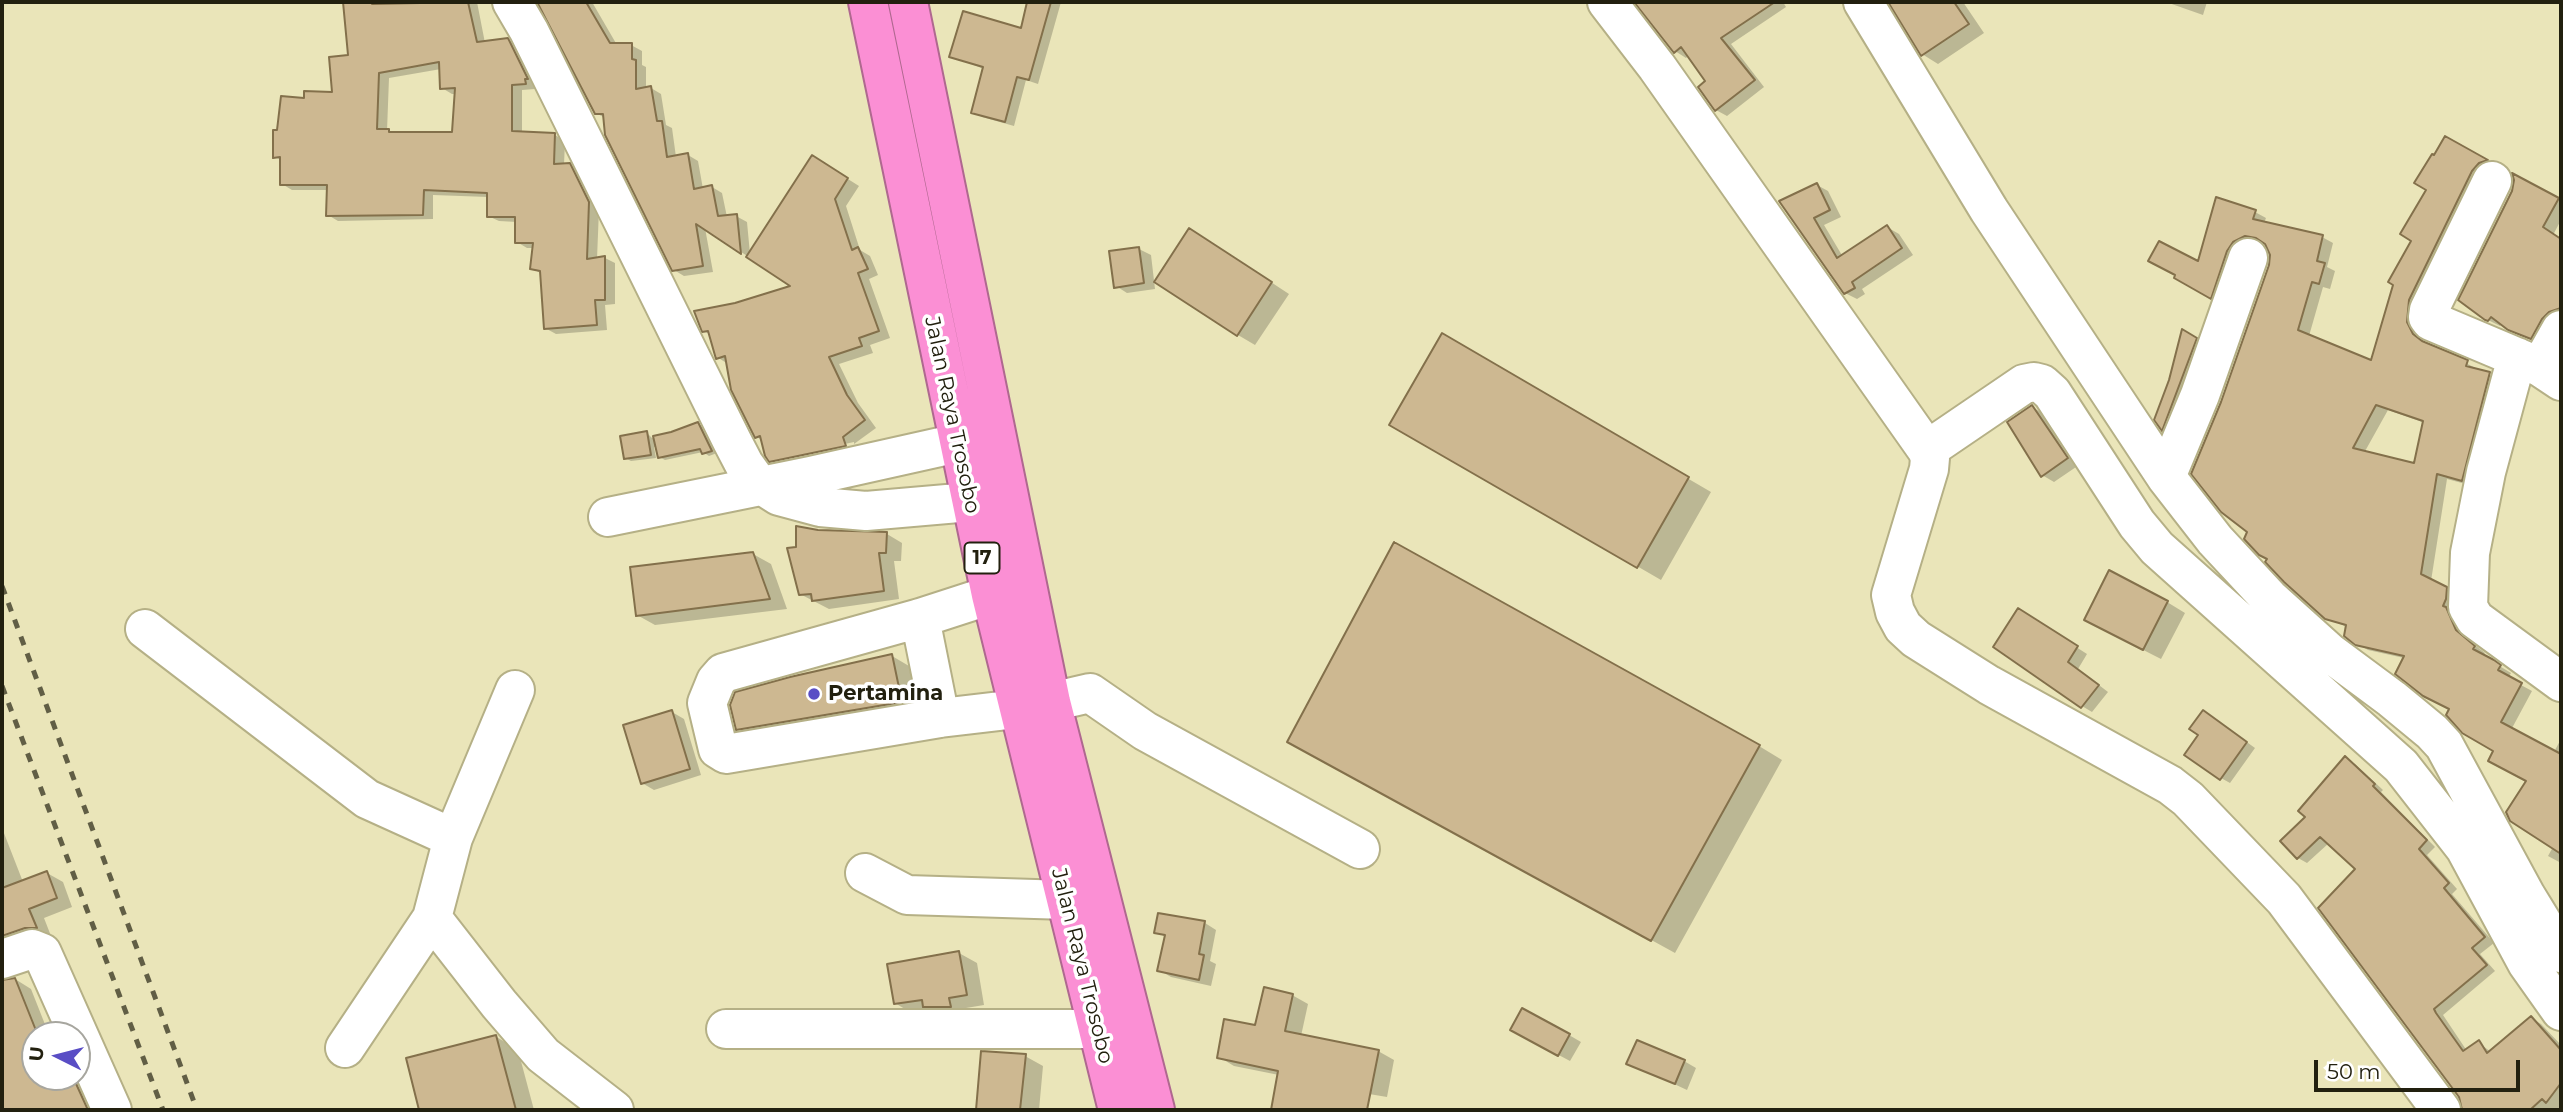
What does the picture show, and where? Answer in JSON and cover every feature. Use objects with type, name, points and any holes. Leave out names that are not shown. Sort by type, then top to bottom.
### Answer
[{"type":"highway","name":"Jalan Raya Trosobo","points":[[867,2],[991,595],[1034,705],[1155,1110]]},
{"type":"highway","name":"Jalan Raya Trosobo","points":[[908,2],[1067,900],[1118,1110]]},
{"type":"street","points":[[512,2],[529,31],[732,441],[757,482],[779,496],[820,507],[866,511],[970,502]]},
{"type":"street","points":[[1607,2],[1657,67],[1927,450],[1930,458],[1929,470],[1891,595],[1895,612],[1903,627],[1916,639],[1989,685],[2170,785],[2188,799],[2284,899],[2441,1110]]},
{"type":"street","points":[[1863,2],[1989,210],[2166,477],[2215,540],[2269,598],[2330,653],[2392,699],[2444,745],[2526,897],[2561,953]]},
{"type":"street","points":[[2492,181],[2428,310],[2428,317],[2431,321],[2539,368]]},
{"type":"street","points":[[2166,477],[2200,395],[2248,258]]},
{"type":"street","points":[[2561,330],[2486,472],[2470,553],[2468,607],[2475,619],[2561,682]]},
{"type":"street","points":[[1927,450],[2024,384],[2042,384],[2052,393],[2137,524],[2157,548],[2401,766],[2465,848],[2527,963],[2561,1011]]},
{"type":"street","points":[[608,517],[958,443]]},
{"type":"street","points":[[991,595],[920,618],[723,673],[716,681],[707,703],[718,749],[726,754],[1034,705],[1090,693],[1145,731],[1360,849]]},
{"type":"street","points":[[920,618],[940,718]]},
{"type":"street","points":[[145,629],[367,799],[453,838]]},
{"type":"street","points":[[345,1048],[432,918],[453,838],[515,690]]},
{"type":"street","points":[[865,873],[907,895],[1067,900]]},
{"type":"street","points":[[432,918],[543,1055],[614,1110]]},
{"type":"street","points":[[2,959],[32,949],[41,953],[112,1110]]},
{"type":"street","points":[[726,1030],[1097,1029]]},
{"type":"building","points":[[343,2],[468,2],[477,42],[508,38],[528,79],[525,79],[526,84],[512,85],[512,131],[555,133],[554,164],[570,163],[589,202],[587,259],[605,256],[605,300],[595,300],[597,325],[544,329],[540,271],[530,269],[533,243],[515,243],[515,217],[487,217],[487,193],[424,190],[423,215],[326,216],[327,185],[280,185],[280,157],[273,158],[273,130],[277,130],[281,96],[304,98],[304,91],[332,92],[329,57],[348,55]],"holes":[[[439,62],[440,89],[455,88],[452,132],[389,132],[389,129],[377,129],[379,73]]]},
{"type":"building","points":[[537,2],[586,2],[610,43],[632,43],[632,59],[636,60],[636,89],[651,86],[657,121],[662,121],[667,157],[688,153],[694,189],[712,185],[718,216],[737,214],[741,254],[696,224],[703,266],[672,271],[605,135],[603,114],[595,114]]},
{"type":"building","points":[[1027,2],[1051,2],[1029,80],[1017,77],[1005,122],[971,113],[983,67],[949,57],[963,11],[1021,28]]},
{"type":"building","points":[[1634,2],[1775,2],[1721,38],[1755,80],[1715,111],[1698,87],[1705,81],[1681,47],[1674,53]]},
{"type":"building","points":[[1888,2],[1954,2],[1969,24],[1921,56]]},
{"type":"building","points":[[2445,136],[2488,160],[2479,163],[2472,171],[2409,300],[2407,322],[2413,334],[2422,341],[2468,360],[2466,366],[2490,372],[2462,481],[2437,474],[2421,574],[2447,587],[2443,606],[2446,607],[2456,630],[2475,646],[2473,649],[2501,665],[2498,670],[2522,683],[2501,722],[2561,754],[2561,854],[2510,821],[2506,812],[2526,781],[2488,761],[2493,751],[2462,733],[2446,715],[2449,709],[2423,696],[2395,674],[2404,656],[2355,645],[2344,636],[2346,625],[2325,619],[2284,582],[2265,562],[2267,559],[2259,555],[2244,539],[2247,532],[2221,512],[2191,474],[2221,402],[2269,265],[2270,255],[2265,244],[2256,238],[2245,236],[2233,242],[2227,251],[2211,299],[2148,261],[2159,241],[2198,261],[2216,197],[2256,210],[2253,219],[2323,235],[2317,261],[2325,263],[2319,284],[2312,282],[2298,330],[2371,360],[2393,285],[2388,282],[2411,241],[2400,234],[2426,190],[2414,183],[2432,154],[2434,155]],"holes":[[[2376,405],[2423,421],[2414,463],[2353,448]]]},
{"type":"building","points":[[812,155],[848,178],[835,199],[852,250],[858,247],[868,269],[858,273],[879,331],[859,338],[862,346],[829,357],[847,395],[865,420],[843,437],[846,446],[769,462],[760,436],[755,438],[731,390],[725,356],[716,359],[708,331],[702,332],[694,311],[735,303],[790,286],[746,257]]},
{"type":"building","points":[[2512,173],[2559,198],[2543,227],[2561,239],[2561,308],[2549,312],[2542,319],[2531,339],[2508,330],[2491,317],[2488,321],[2485,320],[2458,300],[2512,191]]},
{"type":"building","points":[[1817,183],[1830,210],[1814,218],[1837,258],[1887,225],[1902,248],[1852,282],[1855,288],[1844,294],[1779,201]]},
{"type":"building","points":[[1189,228],[1272,282],[1237,336],[1154,282]]},
{"type":"building","points":[[1139,247],[1144,283],[1114,288],[1109,251]]},
{"type":"building","points":[[2182,329],[2197,338],[2162,431],[2154,420],[2169,380]]},
{"type":"building","points":[[1442,333],[1689,477],[1637,568],[1389,425]]},
{"type":"building","points":[[2032,405],[2068,458],[2041,477],[2007,422]]},
{"type":"building","points":[[698,422],[712,451],[702,454],[700,449],[658,458],[653,436]]},
{"type":"building","points":[[647,431],[651,455],[624,459],[620,436]]},
{"type":"building","points":[[796,526],[818,530],[887,532],[886,553],[879,553],[884,591],[812,601],[811,594],[799,595],[787,548],[796,547]]},
{"type":"building","points":[[1394,542],[1760,745],[1651,941],[1287,742]]},
{"type":"building","points":[[753,552],[770,599],[636,616],[630,567]]},
{"type":"building","points":[[2109,570],[2168,601],[2143,650],[2084,620]]},
{"type":"building","points":[[2018,608],[2078,646],[2068,662],[2099,685],[2081,708],[1993,647]]},
{"type":"building","points":[[892,654],[902,702],[736,730],[730,705],[735,692]]},
{"type":"building","points":[[672,710],[690,769],[641,784],[623,725]]},
{"type":"building","points":[[2203,710],[2247,742],[2220,780],[2184,755],[2198,735],[2189,729]]},
{"type":"building","points":[[2345,756],[2427,840],[2419,849],[2449,883],[2444,888],[2485,937],[2472,948],[2487,965],[2434,1009],[2436,1013],[2463,1051],[2479,1040],[2487,1053],[2531,1016],[2561,1050],[2561,1083],[2546,1103],[2542,1099],[2530,1110],[2462,1110],[2459,1097],[2318,908],[2355,869],[2320,837],[2297,859],[2280,841],[2305,817],[2298,811]]},
{"type":"building","points":[[47,871],[57,898],[29,909],[37,928],[25,928],[2,936],[2,888]]},
{"type":"building","points":[[1158,913],[1205,921],[1199,954],[1204,955],[1199,980],[1157,971],[1165,935],[1154,933]]},
{"type":"building","points":[[959,951],[967,995],[949,998],[951,1007],[923,1007],[922,1000],[894,1004],[887,964]]},
{"type":"building","points":[[15,978],[32,1021],[21,1021],[21,1091],[79,1091],[88,1110],[2,1110],[2,980]]},
{"type":"building","points":[[1264,987],[1293,994],[1285,1031],[1379,1050],[1367,1110],[1271,1110],[1278,1071],[1217,1058],[1224,1019],[1255,1025]]},
{"type":"building","points":[[1522,1008],[1570,1034],[1558,1056],[1510,1030]]},
{"type":"building","points":[[496,1035],[516,1110],[419,1110],[406,1058]]},
{"type":"building","points":[[1637,1040],[1685,1060],[1675,1084],[1626,1064]]},
{"type":"building","points":[[981,1051],[1026,1054],[1020,1110],[976,1110]]},
{"type":"railway","points":[[2,586],[197,1110]]},
{"type":"railway","points":[[2,686],[163,1110]]},
{"type":"place","name":"Pertamina","points":[[814,694]]}]
